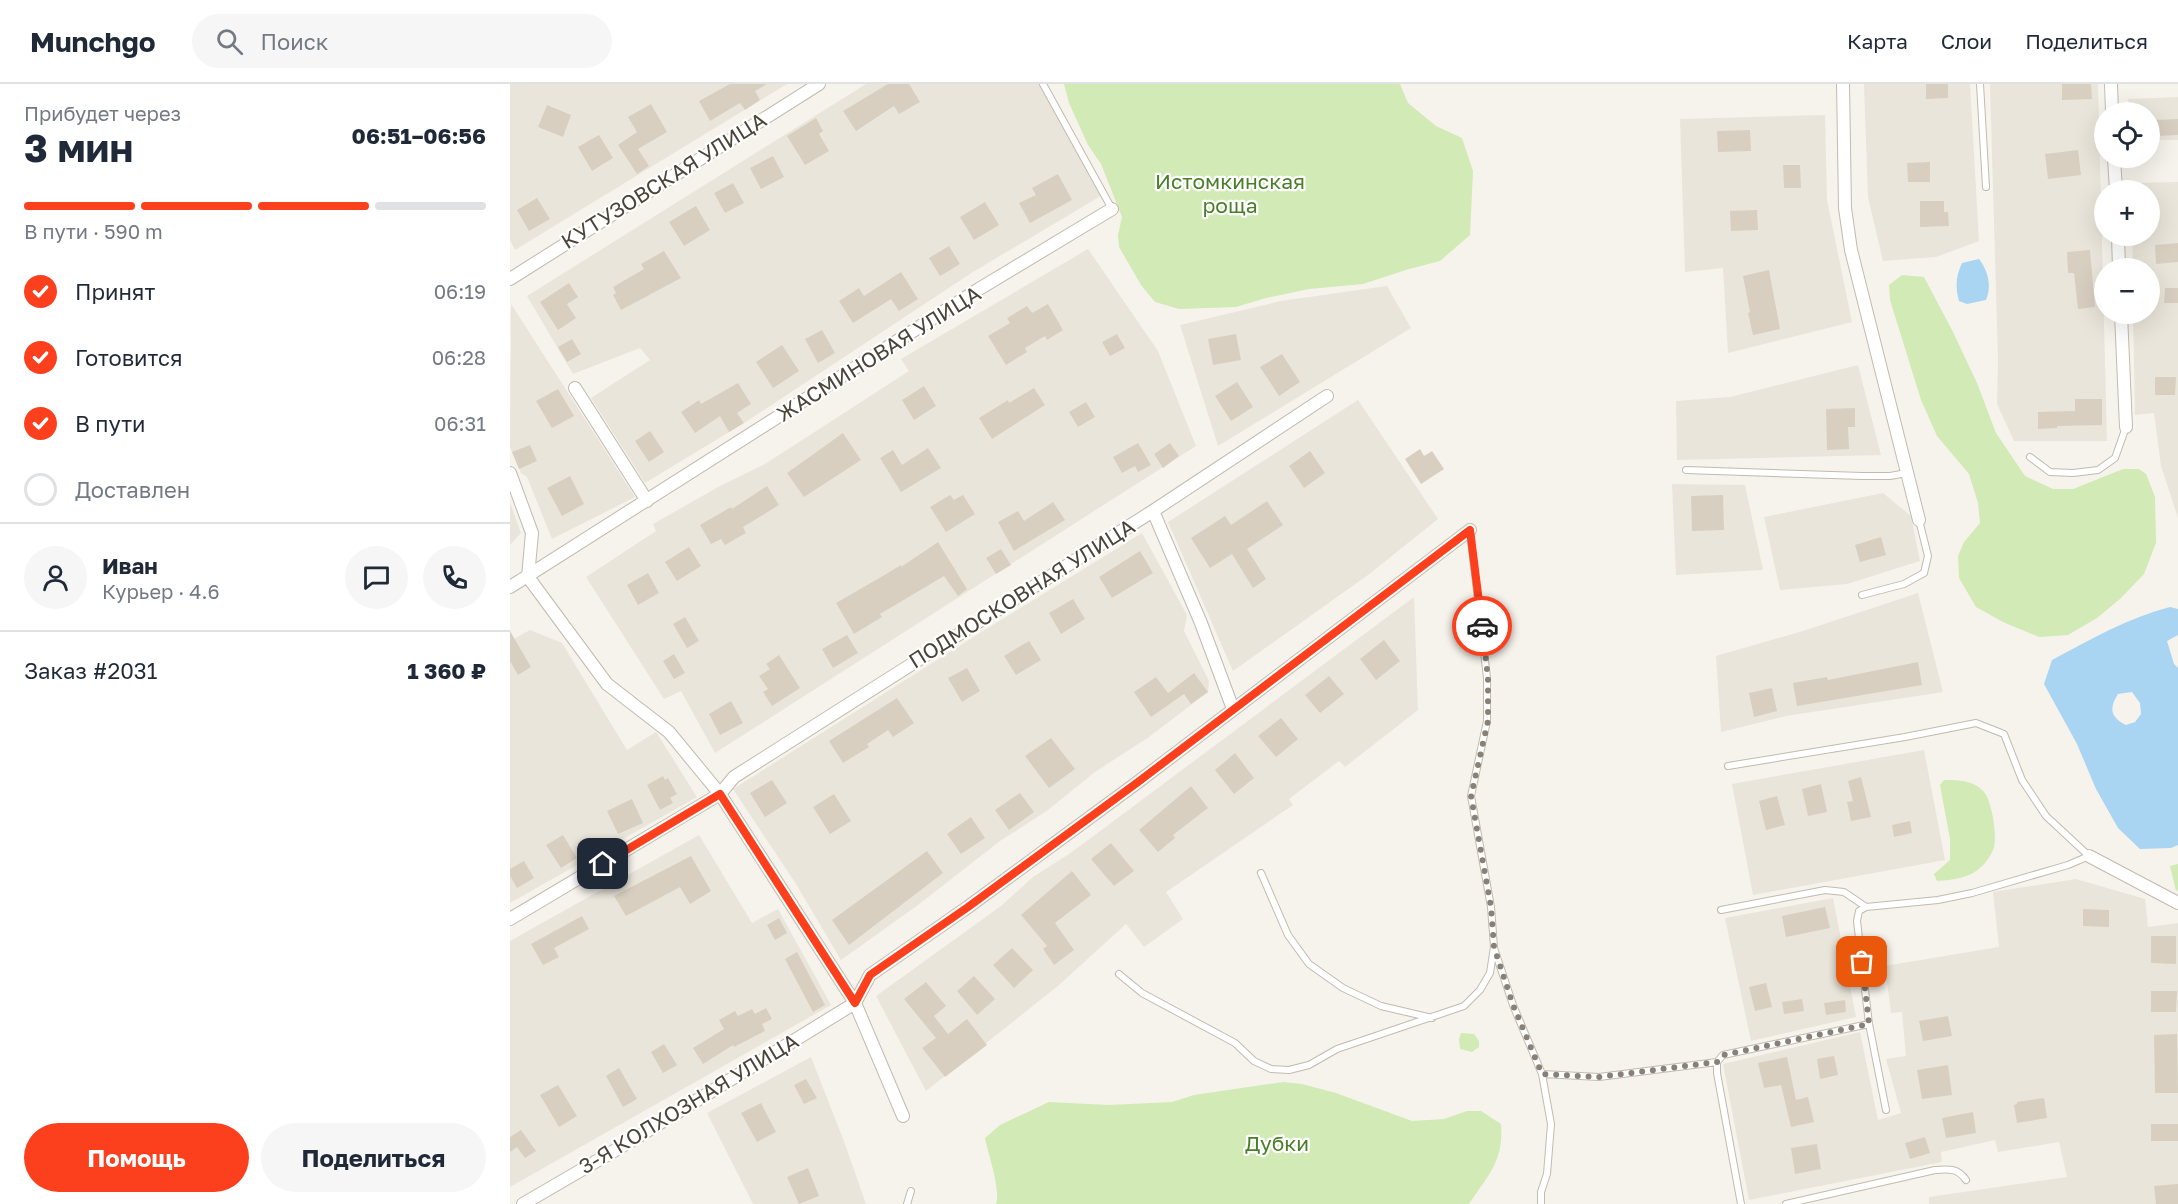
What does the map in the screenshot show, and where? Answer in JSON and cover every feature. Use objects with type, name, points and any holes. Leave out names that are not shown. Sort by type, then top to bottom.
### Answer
[{"type":"street","name":"КУТУЗОВСКАЯ УЛИЦА","points":[[510,279],[819,84]]},
{"type":"street","points":[[1843,84],[1845,208],[1851,250],[1919,519]]},
{"type":"street","points":[[2111,84],[2112,102]]},
{"type":"street","name":"ЖАСМИНОВАЯ УЛИЦА","points":[[510,587],[980,289],[1112,209]]},
{"type":"street","points":[[2121,324],[2126,427]]},
{"type":"street","points":[[575,388],[647,501]]},
{"type":"street","name":"ПОДМОСКОВНАЯ УЛИЦА","points":[[510,919],[720,794],[734,777],[1153,511],[1327,396]]},
{"type":"street","points":[[510,473],[532,533],[528,577],[607,684],[669,732],[720,794],[855,1003],[903,1116]]},
{"type":"street","points":[[1153,511],[1201,623],[1233,709]]},
{"type":"street","points":[[855,1003],[870,975],[968,907],[1470,530]]},
{"type":"street","points":[[2089,856],[2178,903]]},
{"type":"street","name":"3-Я КОЛХОЗНАЯ УЛИЦА","points":[[523,1204],[631,1141],[855,1003]]},
{"type":"lane","points":[[1043,84],[1112,209]]},
{"type":"lane","points":[[1980,84],[1986,187]]},
{"type":"lane","points":[[2030,457],[2050,472],[2073,473],[2098,470],[2115,458],[2126,427]]},
{"type":"lane","points":[[1686,470],[1862,476],[1890,476],[1908,473]]},
{"type":"lane","points":[[1862,596],[1904,584],[1924,573],[1928,556],[1919,519]]},
{"type":"lane","points":[[1119,974],[1142,993],[1235,1043],[1254,1061],[1271,1069],[1289,1070],[1310,1065],[1338,1048],[1464,1006],[1480,990],[1490,973],[1494,947],[1491,907],[1471,796],[1488,721],[1488,678],[1470,530]]},
{"type":"lane","points":[[1728,766],[1976,723],[2004,734],[2022,780],[2046,816],[2089,856],[2068,865],[1972,893],[1938,900],[1866,907],[1859,911],[1857,921],[1869,1024],[1886,1110]]},
{"type":"lane","points":[[1261,873],[1288,935],[1309,964],[1343,988],[1381,1006],[1432,1018]]},
{"type":"lane","points":[[1721,910],[1825,890],[1844,892],[1866,907]]},
{"type":"lane","points":[[1494,947],[1513,1005],[1542,1074],[1551,1124],[1548,1163],[1541,1192],[1541,1204]]},
{"type":"lane","points":[[1741,1204],[1717,1073],[1717,1062],[1723,1055],[1869,1024]]},
{"type":"lane","points":[[1542,1074],[1599,1077],[1717,1062]]},
{"type":"lane","points":[[1786,1204],[1935,1170],[1954,1169],[1962,1173],[1966,1180]]},
{"type":"lane","points":[[907,1204],[911,1191]]},
{"type":"shaded area","points":[[510,84],[787,84],[515,250],[510,240]]},
{"type":"shaded area","points":[[866,84],[1043,84],[1104,194],[973,272],[744,423],[645,483],[591,398],[650,360],[640,348],[573,374],[527,296]]},
{"type":"shaded area","points":[[1864,84],[1970,84],[1979,241],[1936,257],[1883,261],[1868,197]]},
{"type":"shaded area","points":[[1990,84],[2098,84],[2098,102],[2094,102],[2094,168],[2100,168],[2100,180],[2094,180],[2094,246],[2102,246],[2102,258],[2094,258],[2094,324],[2104,324],[2107,441],[2014,441],[1997,404],[1998,361]]},
{"type":"shaded area","points":[[2178,97],[2178,140],[2160,140],[2160,102],[2128,102],[2128,99]]},
{"type":"shaded area","points":[[1825,115],[1827,200],[1852,322],[1728,353],[1723,268],[1685,272],[1680,119]]},
{"type":"shaded area","points":[[2160,182],[2178,182],[2178,518],[2161,466],[2154,413],[2135,415],[2133,324],[2160,324],[2160,258],[2133,258],[2132,246],[2160,246]]},
{"type":"shaded area","points":[[1088,249],[1158,351],[1196,446],[715,753],[681,691],[664,699],[586,577],[656,531],[653,524],[720,486],[765,464],[909,371],[901,359]]},
{"type":"shaded area","points":[[1387,286],[1411,328],[1218,446],[1180,325],[1281,301]]},
{"type":"shaded area","points":[[511,304],[635,497],[552,539],[527,477],[521,473],[510,447]]},
{"type":"shaded area","points":[[1858,365],[1881,455],[1677,460],[1676,401],[1730,397]]},
{"type":"shaded area","points":[[1358,400],[1438,519],[1368,575],[1233,671],[1168,522]]},
{"type":"shaded area","points":[[1672,484],[1745,485],[1763,570],[1676,575]]},
{"type":"shaded area","points":[[1883,493],[1911,516],[1920,561],[1847,584],[1780,590],[1764,517]]},
{"type":"shaded area","points":[[510,502],[521,533],[510,545]]},
{"type":"shaded area","points":[[1142,533],[1187,615],[1184,631],[1209,681],[1208,692],[1149,737],[1095,772],[1048,810],[1000,841],[918,905],[841,960],[796,884],[733,789]]},
{"type":"shaded area","points":[[1918,593],[1943,692],[1786,716],[1721,732],[1716,656],[1803,631]]},
{"type":"shaded area","points":[[1414,597],[1418,710],[1345,767],[1339,761],[1289,799],[1293,805],[1166,892],[1183,919],[1144,947],[1126,924],[1059,985],[926,1091],[876,996],[1001,906],[1033,877],[1072,852]]},
{"type":"shaded area","points":[[530,630],[562,643],[627,750],[656,732],[697,797],[510,903],[510,641]]},
{"type":"shaded area","points":[[1924,750],[1945,860],[1753,895],[1732,784]]},
{"type":"shaded area","points":[[699,835],[752,923],[778,909],[831,1005],[510,1187],[510,941]]},
{"type":"shaded area","points":[[2076,879],[2145,899],[2148,927],[2178,923],[2178,1204],[1929,1204],[1929,1197],[2067,1177],[2059,1142],[1998,1152],[1995,1140],[1941,1152],[1942,1162],[1749,1200],[1723,1064],[1860,1032],[1878,1120],[1901,1113],[1886,1059],[1906,1056],[1902,1012],[1891,1013],[1885,966],[1999,947],[1993,892]]},
{"type":"shaded area","points":[[1833,898],[1856,1017],[1751,1041],[1725,918]]},
{"type":"shaded area","points":[[811,1057],[866,1204],[753,1204],[707,1113]]},
{"type":"green space","name":"Истомкинская роща","points":[[1064,84],[1400,84],[1408,103],[1436,126],[1462,138],[1473,171],[1470,235],[1440,261],[1363,284],[1309,289],[1236,307],[1179,309],[1155,302],[1141,285],[1119,247],[1118,235],[1122,217],[1101,164],[1088,145],[1069,103]]},
{"type":"green space","points":[[1902,275],[1924,277],[1977,383],[1996,433],[2025,476],[2053,489],[2073,489],[2123,469],[2139,469],[2146,474],[2155,497],[2156,543],[2144,574],[2120,599],[2097,618],[2068,635],[2039,637],[2003,622],[1976,607],[1959,578],[1958,556],[1964,542],[1980,523],[1978,503],[1969,474],[1937,436],[1921,400],[1890,300],[1889,285]]},
{"type":"green space","points":[[1944,780],[1971,783],[1984,792],[1991,810],[1995,841],[1989,857],[1977,871],[1961,878],[1937,881],[1934,874],[1950,860],[1950,839],[1940,785]]},
{"type":"green space","points":[[2178,864],[2178,890],[2176,891],[2170,866]]},
{"type":"green space","points":[[1461,1033],[1474,1034],[1479,1041],[1479,1047],[1472,1052],[1460,1049]]},
{"type":"green space","name":"Дубки","points":[[1283,1082],[1302,1084],[1336,1093],[1412,1121],[1444,1119],[1467,1111],[1481,1111],[1501,1124],[1500,1148],[1497,1158],[1469,1204],[996,1204],[996,1181],[985,1138],[1000,1125],[1049,1102],[1108,1105],[1172,1102],[1194,1095]]},
{"type":"water","points":[[1979,259],[1988,278],[1988,294],[1986,300],[1967,304],[1959,301],[1958,272],[1962,263]]},
{"type":"water","points":[[2170,607],[2178,609],[2178,635],[2167,641],[2174,664],[2178,668],[2178,845],[2171,848],[2140,849],[2118,828],[2096,789],[2077,744],[2044,684],[2052,660],[2110,630]],"holes":[[[2132,692],[2140,703],[2141,714],[2135,722],[2126,725],[2114,715],[2112,708],[2118,694]]]},
{"type":"building","points":[[730,84],[767,84],[755,91],[760,100],[745,110],[740,103],[710,121],[699,101]]},
{"type":"building","points":[[888,84],[909,84],[920,102],[899,114],[894,106],[856,131],[843,111]]},
{"type":"building","points":[[1926,84],[1948,84],[1948,98],[1926,99]]},
{"type":"building","points":[[2062,84],[2091,84],[2092,99],[2062,100]]},
{"type":"building","points":[[651,104],[667,132],[638,149],[649,166],[637,174],[618,145],[637,132],[628,117]]},
{"type":"building","points":[[547,105],[571,115],[563,137],[538,127]]},
{"type":"building","points":[[816,118],[823,131],[819,134],[829,151],[805,165],[787,136]]},
{"type":"building","points":[[2178,119],[2178,135],[2160,136],[2160,120]]},
{"type":"building","points":[[1750,130],[1751,151],[1718,152],[1717,131]]},
{"type":"building","points":[[599,135],[613,158],[592,171],[578,147]]},
{"type":"building","points":[[2078,150],[2081,175],[2048,179],[2045,154]]},
{"type":"building","points":[[773,156],[784,177],[761,189],[750,168]]},
{"type":"building","points":[[1930,162],[1930,182],[1908,182],[1907,163]]},
{"type":"building","points":[[1783,165],[1800,165],[1801,188],[1784,188]]},
{"type":"building","points":[[1058,174],[1072,200],[1030,223],[1019,203],[1036,195],[1032,188]]},
{"type":"building","points":[[733,183],[744,203],[725,213],[714,193]]},
{"type":"building","points":[[537,198],[550,219],[529,231],[517,210]]},
{"type":"building","points":[[1920,201],[1944,201],[1944,212],[1948,212],[1949,226],[1920,227]]},
{"type":"building","points":[[985,202],[999,225],[974,240],[960,217]]},
{"type":"building","points":[[696,206],[710,230],[684,246],[669,222]]},
{"type":"building","points":[[1757,210],[1758,230],[1731,231],[1730,211]]},
{"type":"building","points":[[2178,243],[2178,262],[2160,264],[2160,258],[2156,258],[2155,246]]},
{"type":"building","points":[[949,246],[960,264],[940,276],[929,258]]},
{"type":"building","points":[[2090,250],[2094,307],[2078,309],[2074,273],[2068,273],[2067,252]]},
{"type":"building","points":[[664,251],[681,278],[621,310],[613,295],[616,293],[613,287],[644,269],[641,264]]},
{"type":"building","points":[[1769,270],[1780,329],[1753,335],[1743,276]]},
{"type":"building","points":[[901,272],[918,299],[899,311],[891,299],[853,323],[839,301],[859,288],[864,296]]},
{"type":"building","points":[[569,283],[578,297],[567,304],[576,318],[558,330],[540,302]]},
{"type":"building","points":[[2165,288],[2178,288],[2178,303],[2164,303]]},
{"type":"building","points":[[1048,304],[1063,330],[1047,340],[1045,336],[1025,348],[1027,352],[1006,365],[988,336],[1010,323],[1007,318],[1027,306],[1032,313]]},
{"type":"building","points":[[822,330],[835,353],[818,363],[805,339]]},
{"type":"building","points":[[1117,334],[1125,348],[1110,356],[1102,342]]},
{"type":"building","points":[[1236,334],[1241,360],[1213,365],[1208,339]]},
{"type":"building","points":[[572,339],[581,354],[567,362],[558,347]]},
{"type":"building","points":[[782,345],[799,371],[773,388],[756,362]]},
{"type":"building","points":[[1282,354],[1300,382],[1279,396],[1260,367]]},
{"type":"building","points":[[2155,377],[2176,377],[2175,395],[2155,395]]},
{"type":"building","points":[[1237,382],[1253,407],[1231,421],[1215,396]]},
{"type":"building","points":[[738,383],[751,404],[737,413],[744,423],[729,432],[720,416],[695,433],[681,412],[699,400],[701,404]]},
{"type":"building","points":[[924,386],[936,406],[914,420],[902,400]]},
{"type":"building","points":[[1034,388],[1045,405],[992,439],[979,418],[1008,400],[1009,403]]},
{"type":"building","points":[[558,389],[574,416],[552,428],[536,401]]},
{"type":"building","points":[[2075,399],[2102,399],[2102,425],[2057,426],[2057,428],[2038,429],[2038,412],[2075,411]]},
{"type":"building","points":[[1086,402],[1095,417],[1078,427],[1069,412]]},
{"type":"building","points":[[1855,408],[1855,427],[1848,427],[1849,449],[1827,450],[1826,409]]},
{"type":"building","points":[[650,431],[664,452],[649,462],[635,441]]},
{"type":"building","points":[[843,433],[861,460],[804,497],[787,473]]},
{"type":"building","points":[[1138,443],[1151,465],[1138,472],[1135,466],[1122,473],[1113,457]]},
{"type":"building","points":[[1170,443],[1179,456],[1163,468],[1154,454]]},
{"type":"building","points":[[530,445],[537,461],[519,469],[512,452]]},
{"type":"building","points":[[928,448],[941,468],[901,492],[880,458],[893,450],[902,465]]},
{"type":"building","points":[[1420,449],[1424,456],[1432,451],[1444,469],[1421,484],[1405,459]]},
{"type":"building","points":[[1310,451],[1325,473],[1304,488],[1289,466]]},
{"type":"building","points":[[570,476],[584,504],[562,516],[547,488]]},
{"type":"building","points":[[767,486],[779,505],[743,527],[746,533],[725,545],[721,539],[711,544],[700,525],[731,507],[732,509]]},
{"type":"building","points":[[950,495],[954,500],[963,495],[975,514],[946,532],[930,507]]},
{"type":"building","points":[[1723,495],[1724,530],[1692,531],[1691,496]]},
{"type":"building","points":[[1267,501],[1283,525],[1247,549],[1266,579],[1253,588],[1232,554],[1210,568],[1191,538],[1225,516],[1231,525]]},
{"type":"building","points":[[1053,502],[1065,520],[1014,551],[998,522],[1018,511],[1024,521]]},
{"type":"building","points":[[1881,537],[1886,555],[1860,562],[1855,545]]},
{"type":"building","points":[[938,542],[967,589],[958,596],[944,576],[880,614],[882,617],[854,634],[836,603],[901,565],[901,567]]},
{"type":"building","points":[[689,547],[701,566],[677,581],[665,562]]},
{"type":"building","points":[[1001,549],[1011,565],[996,574],[986,558]]},
{"type":"building","points":[[1140,551],[1153,573],[1112,598],[1099,577]]},
{"type":"building","points":[[648,573],[659,593],[638,605],[627,585]]},
{"type":"building","points":[[1073,599],[1085,619],[1061,634],[1049,613]]},
{"type":"building","points":[[685,617],[699,641],[687,648],[673,624]]},
{"type":"building","points":[[510,631],[531,667],[518,675],[510,661]]},
{"type":"building","points":[[847,635],[858,653],[833,668],[822,649]]},
{"type":"building","points":[[1384,640],[1400,661],[1376,680],[1360,659]]},
{"type":"building","points":[[1029,641],[1041,660],[1016,675],[1004,656]]},
{"type":"building","points":[[674,654],[685,673],[674,679],[663,661]]},
{"type":"building","points":[[779,655],[800,688],[772,706],[763,692],[768,689],[759,676],[770,669],[766,664]]},
{"type":"building","points":[[1918,662],[1922,685],[1797,706],[1793,683],[1827,677],[1828,680]]},
{"type":"building","points":[[967,668],[980,691],[962,702],[948,678]]},
{"type":"building","points":[[1194,673],[1208,692],[1191,704],[1184,694],[1151,717],[1134,692],[1156,677],[1168,693]]},
{"type":"building","points":[[1329,676],[1344,694],[1320,713],[1305,695]]},
{"type":"building","points":[[1772,688],[1777,711],[1754,717],[1749,693]]},
{"type":"building","points":[[897,698],[914,723],[893,737],[888,730],[867,744],[869,747],[843,763],[829,741]]},
{"type":"building","points":[[731,701],[743,723],[720,735],[709,714]]},
{"type":"building","points":[[1281,718],[1298,739],[1276,757],[1258,736]]},
{"type":"building","points":[[1051,738],[1075,769],[1049,788],[1025,756]]},
{"type":"building","points":[[1235,753],[1254,778],[1234,794],[1215,770]]},
{"type":"building","points":[[663,776],[665,780],[668,778],[677,794],[670,798],[673,803],[660,810],[647,785]]},
{"type":"building","points":[[1861,777],[1871,817],[1851,821],[1847,802],[1853,801],[1848,781]]},
{"type":"building","points":[[772,780],[787,803],[765,817],[750,793]]},
{"type":"building","points":[[1821,784],[1827,812],[1808,816],[1802,789]]},
{"type":"building","points":[[1191,786],[1208,808],[1173,835],[1175,838],[1158,852],[1139,830]]},
{"type":"building","points":[[1020,793],[1034,812],[1009,830],[995,810]]},
{"type":"building","points":[[834,794],[851,821],[830,834],[813,807]]},
{"type":"building","points":[[1777,796],[1785,825],[1766,830],[1759,801]]},
{"type":"building","points":[[632,799],[643,823],[618,834],[607,811]]},
{"type":"building","points":[[971,817],[985,838],[961,854],[947,834]]},
{"type":"building","points":[[1910,821],[1912,833],[1894,837],[1892,825]]},
{"type":"building","points":[[563,835],[577,858],[561,868],[546,845]]},
{"type":"building","points":[[1111,843],[1134,871],[1114,886],[1091,859]]},
{"type":"building","points":[[927,851],[943,873],[849,945],[832,920]]},
{"type":"building","points":[[691,856],[711,891],[690,904],[680,887],[626,916],[614,896]]},
{"type":"building","points":[[524,861],[534,878],[517,888],[510,876],[510,869]]},
{"type":"building","points":[[1072,871],[1091,895],[1055,923],[1074,950],[1054,965],[1043,949],[1047,946],[1021,915]]},
{"type":"building","points":[[1825,907],[1830,928],[1786,937],[1782,916]]},
{"type":"building","points":[[2083,909],[2109,910],[2109,927],[2083,926]]},
{"type":"building","points":[[582,916],[589,929],[554,948],[559,957],[543,965],[531,944]]},
{"type":"building","points":[[779,918],[787,933],[775,940],[767,925]]},
{"type":"building","points":[[2151,936],[2176,936],[2176,964],[2151,963]]},
{"type":"building","points":[[1012,948],[1033,970],[1014,988],[993,965]]},
{"type":"building","points":[[797,952],[825,1005],[813,1012],[785,959]]},
{"type":"building","points":[[974,976],[995,999],[977,1015],[957,991]]},
{"type":"building","points":[[926,982],[946,1006],[934,1016],[948,1034],[967,1019],[987,1045],[945,1077],[922,1048],[936,1038],[904,999]]},
{"type":"building","points":[[1766,983],[1772,1007],[1755,1011],[1749,987]]},
{"type":"building","points":[[2151,991],[2177,991],[2176,1012],[2151,1012]]},
{"type":"building","points":[[1802,999],[1804,1011],[1784,1014],[1782,1002]]},
{"type":"building","points":[[1845,1000],[1846,1012],[1826,1015],[1824,1003]]},
{"type":"building","points":[[766,1008],[772,1019],[762,1024],[765,1031],[734,1047],[733,1045],[703,1064],[693,1048],[724,1029],[719,1020],[735,1011],[738,1016],[752,1009],[755,1014]]},
{"type":"building","points":[[1948,1016],[1952,1036],[1923,1041],[1919,1021]]},
{"type":"building","points":[[2177,1034],[2178,1093],[2155,1093],[2154,1035]]},
{"type":"building","points":[[664,1044],[677,1065],[663,1073],[651,1052]]},
{"type":"building","points":[[1834,1056],[1838,1075],[1820,1079],[1817,1059]]},
{"type":"building","points":[[1787,1057],[1796,1100],[1808,1097],[1814,1122],[1791,1127],[1781,1085],[1764,1088],[1758,1063]]},
{"type":"building","points":[[1948,1065],[1952,1095],[1922,1099],[1917,1070]]},
{"type":"building","points":[[619,1068],[637,1099],[623,1107],[606,1076]]},
{"type":"building","points":[[806,1079],[817,1098],[804,1104],[794,1085]]},
{"type":"building","points":[[558,1085],[577,1116],[559,1127],[540,1095]]},
{"type":"building","points":[[2044,1098],[2047,1118],[2017,1123],[2014,1105],[2017,1102]]},
{"type":"building","points":[[761,1103],[776,1132],[757,1142],[741,1113]]},
{"type":"building","points":[[1973,1112],[1976,1133],[1946,1138],[1942,1118]]},
{"type":"building","points":[[2151,1124],[2178,1124],[2178,1141],[2151,1141]]},
{"type":"building","points":[[521,1130],[536,1151],[525,1158],[517,1147],[510,1152],[510,1137]]},
{"type":"building","points":[[1925,1137],[1930,1153],[1910,1159],[1905,1143]]},
{"type":"building","points":[[1817,1144],[1821,1169],[1795,1174],[1791,1148]]},
{"type":"building","points":[[808,1168],[819,1196],[799,1204],[787,1177]]},
{"type":"building","points":[[2178,1184],[2178,1204],[2156,1204],[2154,1186]]},
{"type":"way so far","points":[[1482,626],[1488,678],[1488,721],[1471,796],[1491,907],[1494,947],[1513,1005],[1542,1074],[1599,1077],[1717,1062],[1723,1055],[1869,1024],[1862,962]]},
{"type":"route","points":[[603,864],[720,794],[855,1003],[870,975],[968,907],[1138,782],[1470,530],[1482,626]]}]
